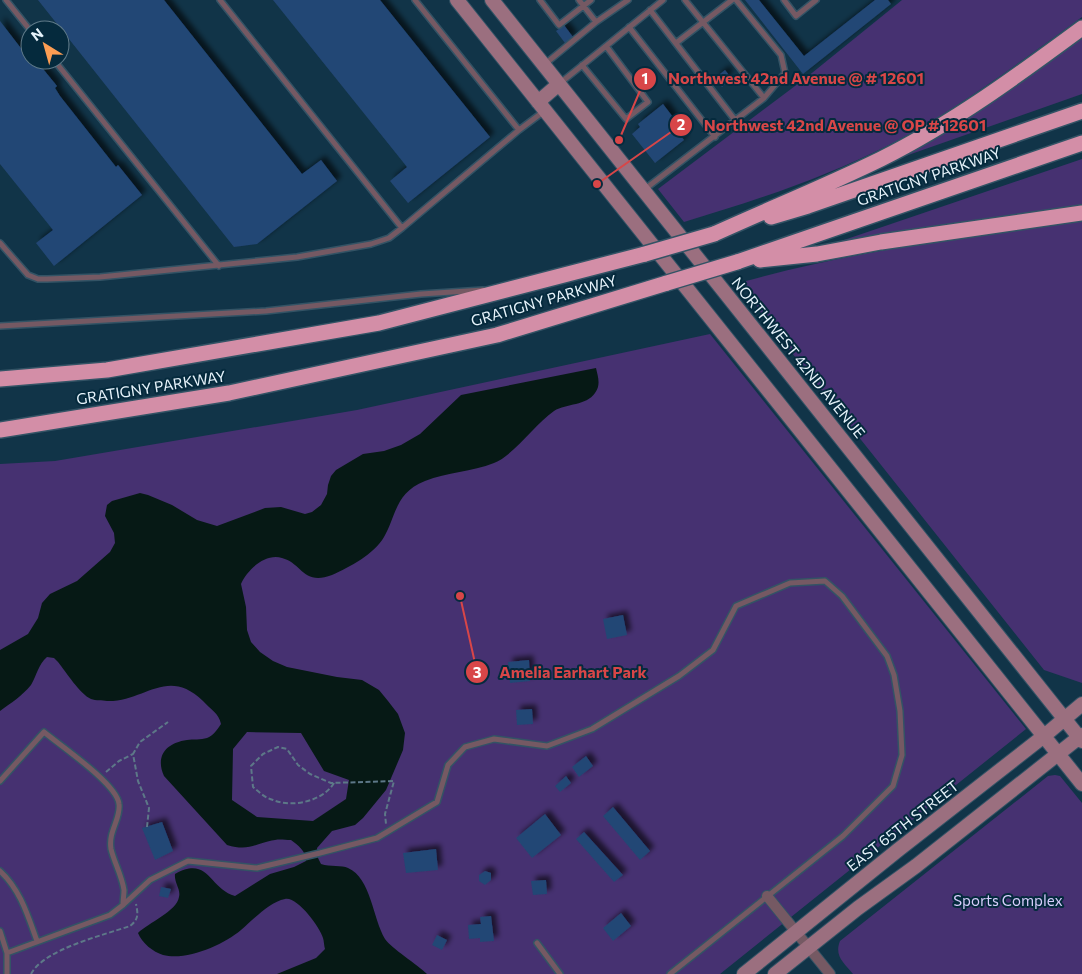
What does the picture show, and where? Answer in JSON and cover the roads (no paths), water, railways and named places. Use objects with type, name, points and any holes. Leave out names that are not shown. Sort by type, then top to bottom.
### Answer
[{"type":"highway","points":[[714,234],[881,158],[936,128],[986,98],[1082,28]]},
{"type":"highway","name":"GRATIGNY PARKWAY","points":[[0,379],[108,370],[379,324],[645,254],[808,206],[1082,111]]},
{"type":"highway","name":"GRATIGNY PARKWAY","points":[[0,430],[230,393],[497,335],[666,282],[737,262],[1082,143]]},
{"type":"highway","points":[[737,262],[817,254],[881,242],[1082,213]]},
{"type":"main road","points":[[456,0],[1082,784]]},
{"type":"main road","name":"NORTHWEST 42ND AVENUE","points":[[492,0],[1081,738]]},
{"type":"main road","points":[[541,106],[559,84]]},
{"type":"main road","name":"EAST 65TH STREET","points":[[744,974],[1082,704]]},
{"type":"main road","points":[[775,974],[858,908],[916,866],[1081,738]]},
{"type":"street","points":[[767,896],[808,947],[826,973]]},
{"type":"lane","points":[[6,0],[22,20]]},
{"type":"lane","points":[[220,0],[402,228]]},
{"type":"lane","points":[[415,0],[519,130]]},
{"type":"lane","points":[[540,0],[559,25],[591,0]]},
{"type":"lane","points":[[579,0],[596,22]]},
{"type":"lane","points":[[544,65],[596,22],[628,0]]},
{"type":"lane","points":[[559,84],[663,0]]},
{"type":"lane","points":[[685,0],[764,98]]},
{"type":"lane","points":[[643,191],[764,98],[785,74],[781,55],[734,0],[676,43]]},
{"type":"lane","points":[[784,0],[796,16],[815,0]]},
{"type":"lane","points":[[650,10],[736,120]]},
{"type":"lane","points":[[629,27],[714,137]]},
{"type":"lane","points":[[582,65],[626,119],[648,102],[606,46]]},
{"type":"lane","points":[[62,70],[219,266]]},
{"type":"lane","points":[[0,243],[22,270],[38,279],[100,277],[219,266],[297,257],[371,244],[389,238],[402,228],[519,130],[541,106]]},
{"type":"lane","points":[[0,326],[266,311],[421,294],[521,287]]},
{"type":"lane","points":[[7,953],[110,914],[123,905],[150,880],[188,861],[257,868],[377,838],[437,802],[448,766],[466,747],[494,739],[547,746],[592,729],[679,676],[713,650],[736,606],[790,582],[825,581],[842,596],[886,656],[894,675],[900,711],[902,755],[893,786],[843,836],[670,974]]},
{"type":"lane","points":[[0,781],[44,732],[101,778],[114,791],[119,803],[117,817],[110,835],[111,848],[124,889],[123,905]]},
{"type":"lane","points":[[0,871],[10,880],[23,903],[37,941]]},
{"type":"lane","points":[[0,931],[7,953],[7,974]]},
{"type":"lane","points":[[537,943],[560,974]]},
{"type":"place","name":"Northwest 42nd Avenue @ # 12601","points":[[619,140]]},
{"type":"place","name":"Northwest 42nd Avenue @ OP # 12601","points":[[597,184]]},
{"type":"place","name":"Amelia Earhart Park","points":[[460,596]]},
{"type":"park label","name":"Sports Complex","points":[[1008,901]]}]
